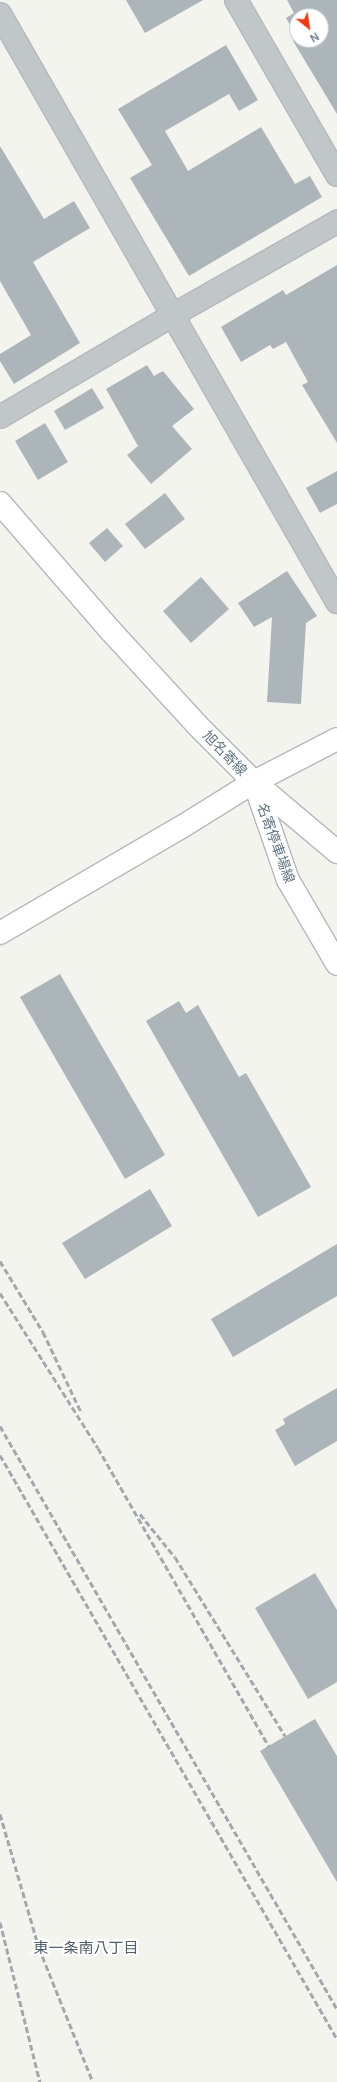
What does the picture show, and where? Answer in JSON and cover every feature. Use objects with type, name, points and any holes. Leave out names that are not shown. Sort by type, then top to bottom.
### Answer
[{"type":"main road","name":"旭名寄線","points":[[0,503],[111,630],[198,725],[254,782],[180,828],[0,933]]},
{"type":"main road","points":[[254,782],[337,739]]},
{"type":"main road","name":"名寄停車場線","points":[[254,782],[337,852]]},
{"type":"main road","name":"名寄停車場線","points":[[254,782],[288,880],[337,964]]},
{"type":"street","points":[[236,0],[337,175]]},
{"type":"street","points":[[0,14],[337,602]]},
{"type":"street","points":[[0,417],[173,315],[337,222]]},
{"type":"building","points":[[126,0],[203,0],[145,33]]},
{"type":"building","points":[[287,0],[337,0],[337,114],[297,48],[329,48],[329,8],[291,8]]},
{"type":"building","points":[[289,16],[289,23],[286,18]]},
{"type":"building","points":[[226,45],[258,100],[239,111],[229,94],[165,131],[188,171],[261,127],[295,184],[310,176],[322,197],[189,276],[130,178],[152,165],[118,109]]},
{"type":"building","points":[[0,146],[44,219],[74,201],[90,228],[33,262],[80,343],[14,384],[0,361],[0,354],[31,335],[0,281]]},
{"type":"building","points":[[337,265],[337,443],[302,385],[308,382],[286,342],[273,349],[270,345],[241,362],[221,327],[283,290],[286,295]]},
{"type":"building","points":[[147,365],[154,376],[163,371],[194,409],[172,426],[192,449],[151,484],[127,455],[138,446],[106,389]]},
{"type":"building","points":[[92,388],[104,408],[65,430],[54,411]]},
{"type":"building","points":[[45,423],[68,462],[38,480],[15,441]]},
{"type":"building","points":[[337,471],[337,504],[320,513],[306,488]]},
{"type":"building","points":[[165,493],[185,519],[145,549],[125,524]]},
{"type":"building","points":[[107,528],[123,546],[105,562],[89,543]]},
{"type":"building","points":[[287,571],[317,616],[306,623],[301,704],[267,702],[272,617],[254,627],[238,603]]},
{"type":"building","points":[[201,577],[229,609],[191,643],[163,611]]},
{"type":"building","points":[[60,974],[165,1155],[125,1179],[20,997]]},
{"type":"building","points":[[179,1001],[186,1013],[198,1005],[239,1077],[246,1073],[311,1187],[258,1217],[146,1021]]},
{"type":"building","points":[[150,1189],[172,1226],[85,1279],[62,1243]]},
{"type":"building","points":[[337,1244],[337,1296],[233,1357],[211,1319]]},
{"type":"building","points":[[337,1388],[337,1441],[295,1466],[275,1430],[285,1424],[283,1419]]},
{"type":"building","points":[[315,1573],[337,1610],[337,1682],[308,1699],[255,1608]]},
{"type":"building","points":[[315,1719],[337,1756],[337,1882],[260,1751]]},
{"type":"railway","points":[[0,1261],[43,1332],[81,1412]]},
{"type":"railway","points":[[0,1293],[98,1448],[269,1746]]},
{"type":"railway","points":[[0,1426],[337,2009]]},
{"type":"railway","points":[[0,1455],[337,2039]]},
{"type":"railway","points":[[140,1514],[175,1557],[285,1736]]},
{"type":"railway","points":[[0,1814],[39,1948],[93,2082]]},
{"type":"railway","points":[[0,1922],[40,2082]]},
{"type":"district","name":"東一条南八丁目","points":[[86,1948]]}]
